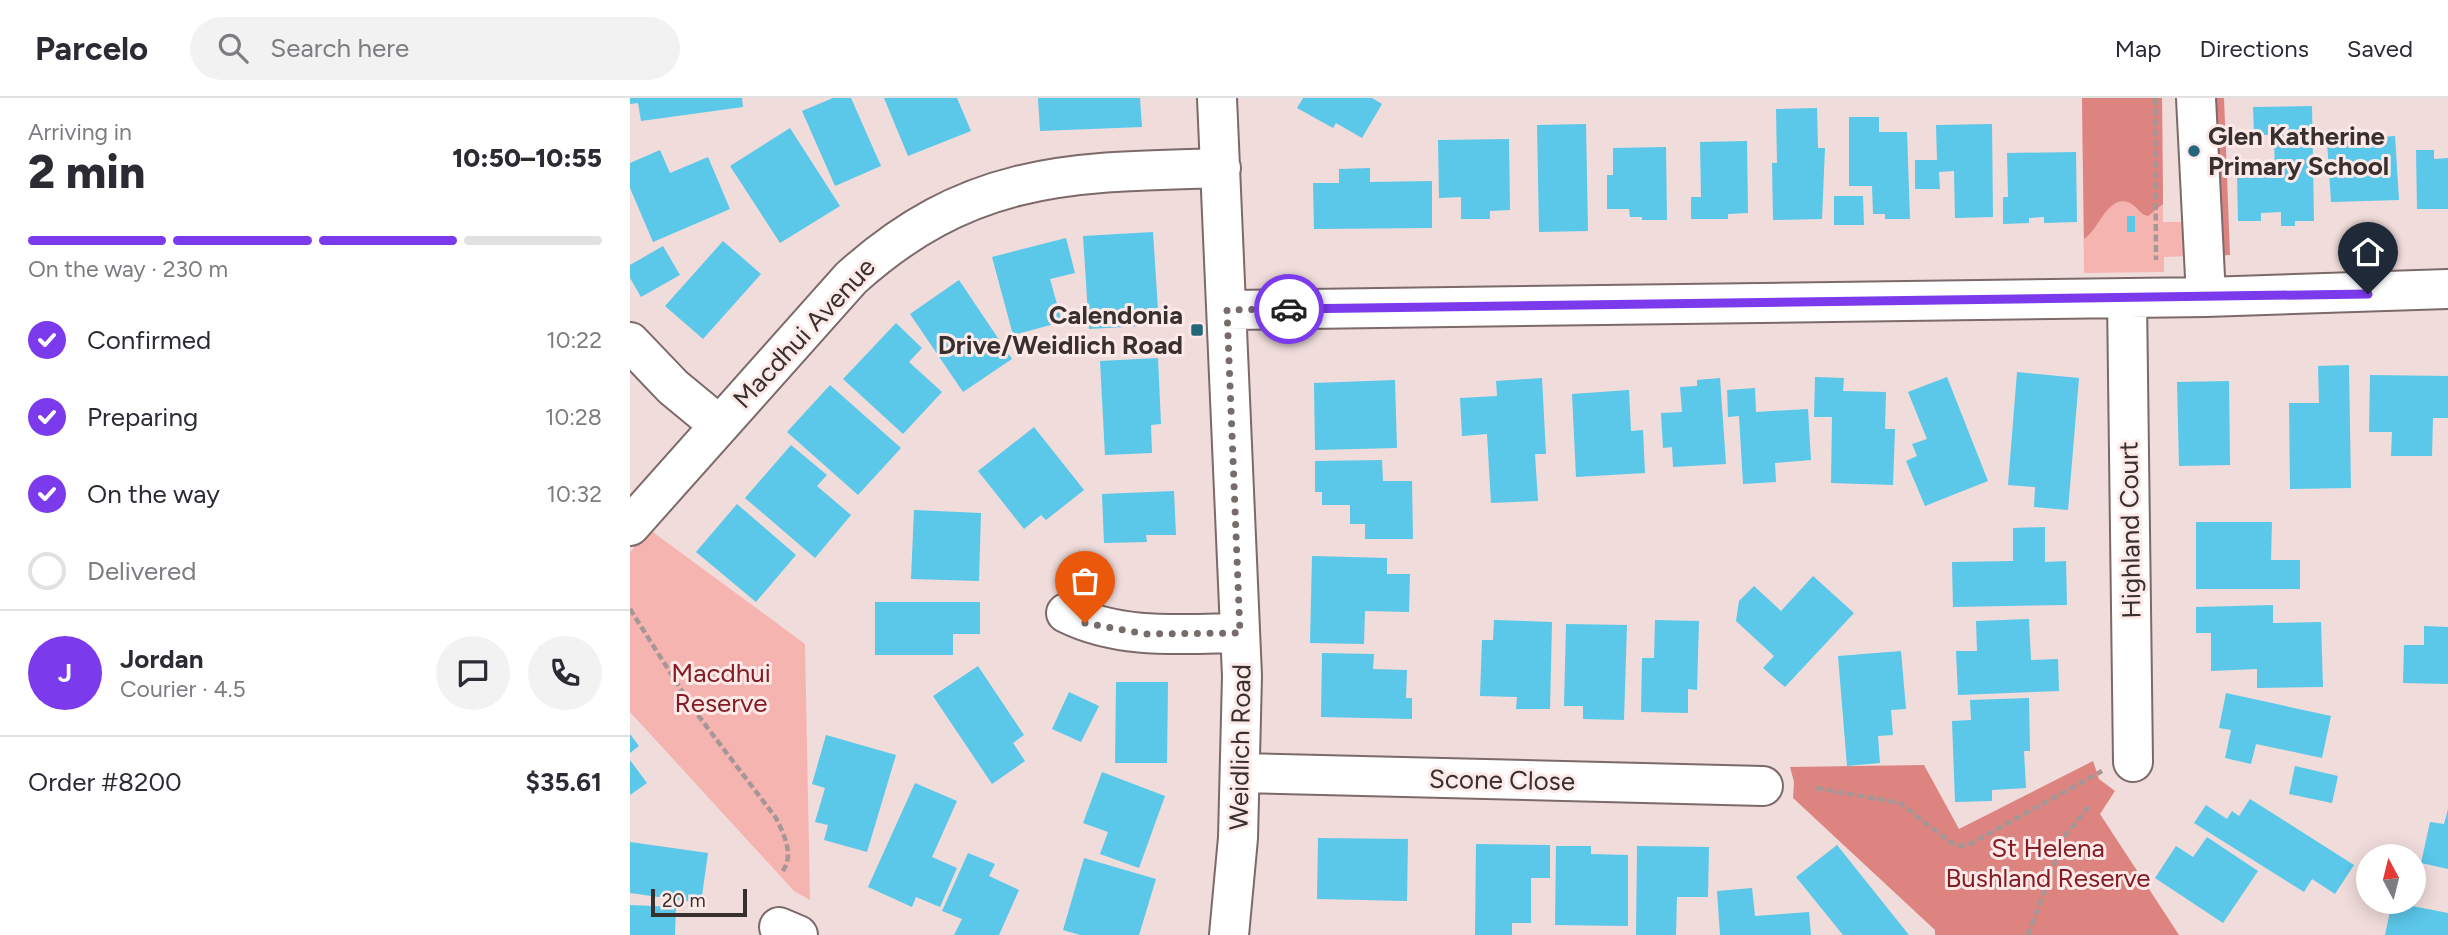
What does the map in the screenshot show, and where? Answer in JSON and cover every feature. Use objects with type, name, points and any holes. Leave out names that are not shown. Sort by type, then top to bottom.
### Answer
[{"type":"street","name":"Weidlich Road","points":[[1217,98],[1240,633],[1241,773],[1229,935]]},
{"type":"street","points":[[2196,98],[2206,297]]},
{"type":"street","name":"Macdhui Avenue","points":[[630,526],[851,278],[887,245],[934,216],[1003,188],[1042,179],[1221,168]]},
{"type":"street","points":[[1227,310],[2206,297],[2448,289]]},
{"type":"street","name":"Highland Court","points":[[2127,298],[2133,762]]},
{"type":"street","points":[[630,342],[673,387],[719,425]]},
{"type":"street","points":[[1066,613],[1085,623],[1124,632],[1240,633]]},
{"type":"street","name":"Scone Close","points":[[1241,773],[1763,786]]},
{"type":"path","points":[[2155,98],[2156,260]]},
{"type":"path","points":[[630,609],[695,710],[776,818],[789,858],[782,872]]},
{"type":"path","points":[[1816,788],[1825,792],[1880,797],[1900,803],[1960,846],[1970,844],[2100,772],[2133,762]]},
{"type":"path","points":[[2028,935],[2064,837],[2091,804]]},
{"type":"green space","points":[[2082,98],[2162,98],[2163,222],[2193,222],[2191,256],[2164,257],[2164,272],[2084,273]]},
{"type":"green space","points":[[2082,98],[2162,98],[2163,204],[2148,216],[2130,203],[2116,203],[2084,239]]},
{"type":"green space","points":[[2207,98],[2224,98],[2230,255],[2216,256]]},
{"type":"green space","name":"Macdhui Reserve","points":[[650,530],[805,644],[810,900],[794,891],[630,712],[630,552]]},
{"type":"green space","name":"St Helena Bushland Reserve","points":[[2093,761],[2099,779],[2115,791],[2100,814],[2179,935],[1935,935],[1935,930],[1793,798],[1794,782],[1790,767],[1924,765],[1959,829]]},
{"type":"building","points":[[630,98],[742,98],[743,107],[641,121],[638,103],[630,104]]},
{"type":"building","points":[[833,98],[851,98],[881,166],[835,186],[802,111]]},
{"type":"building","points":[[884,98],[957,98],[971,131],[908,156]]},
{"type":"building","points":[[1038,98],[1140,98],[1142,127],[1040,131]]},
{"type":"building","points":[[1303,98],[1372,98],[1382,104],[1362,138],[1336,123],[1333,128],[1297,108]]},
{"type":"building","points":[[2312,106],[2314,221],[2295,221],[2295,226],[2281,226],[2281,212],[2261,213],[2261,221],[2238,221],[2237,175],[2275,175],[2274,135],[2254,135],[2253,107]]},
{"type":"building","points":[[1817,108],[1818,148],[1825,148],[1822,219],[1773,220],[1772,163],[1777,163],[1776,109]]},
{"type":"building","points":[[1849,117],[1879,117],[1879,132],[1907,132],[1910,219],[1885,219],[1885,214],[1873,214],[1872,186],[1849,186]]},
{"type":"building","points":[[1586,124],[1588,231],[1539,232],[1537,125]]},
{"type":"building","points":[[1992,124],[1993,217],[1955,218],[1954,171],[1939,172],[1940,189],[1915,189],[1915,160],[1937,160],[1936,125]]},
{"type":"building","points":[[790,128],[840,206],[780,243],[730,166]]},
{"type":"building","points":[[2395,136],[2399,200],[2331,202],[2327,141]]},
{"type":"building","points":[[1509,139],[1510,210],[1490,211],[1490,219],[1461,219],[1461,197],[1439,198],[1438,140]]},
{"type":"building","points":[[1747,141],[1748,213],[1728,214],[1728,219],[1691,219],[1691,197],[1701,197],[1700,142]]},
{"type":"building","points":[[1666,147],[1667,220],[1642,220],[1642,217],[1630,217],[1629,209],[1607,209],[1607,175],[1613,175],[1613,148]]},
{"type":"building","points":[[660,150],[670,173],[708,157],[730,209],[653,242],[630,188],[630,163]]},
{"type":"building","points":[[2416,150],[2434,150],[2434,159],[2448,158],[2448,209],[2417,209]]},
{"type":"building","points":[[2076,152],[2077,222],[2044,223],[2044,217],[2029,218],[2029,223],[2003,224],[2003,197],[2008,197],[2007,153]]},
{"type":"building","points":[[1370,168],[1370,182],[1432,181],[1432,228],[1314,229],[1313,183],[1339,183],[1339,169]]},
{"type":"building","points":[[1834,196],[1863,196],[1864,225],[1834,225]]},
{"type":"building","points":[[2127,216],[2135,216],[2135,232],[2127,232]]},
{"type":"building","points":[[1153,232],[1159,325],[1089,329],[1083,236]]},
{"type":"building","points":[[1066,238],[1075,273],[1050,279],[1062,322],[1013,335],[992,257]]},
{"type":"building","points":[[723,241],[761,274],[703,339],[665,306]]},
{"type":"building","points":[[663,246],[680,275],[641,297],[630,278],[630,265]]},
{"type":"building","points":[[959,280],[1012,359],[963,392],[910,314]]},
{"type":"building","points":[[896,323],[922,348],[909,362],[942,392],[903,434],[843,379]]},
{"type":"building","points":[[1158,358],[1161,424],[1151,425],[1152,453],[1105,455],[1100,361]]},
{"type":"building","points":[[2349,365],[2351,488],[2290,489],[2289,403],[2319,403],[2318,366]]},
{"type":"building","points":[[2017,372],[2079,378],[2068,510],[2034,507],[2035,487],[2008,485]]},
{"type":"building","points":[[2370,375],[2448,376],[2448,418],[2433,418],[2432,456],[2391,456],[2392,432],[2369,432]]},
{"type":"building","points":[[1815,377],[1844,378],[1843,391],[1886,392],[1885,429],[1895,429],[1893,485],[1831,483],[1832,417],[1814,417]]},
{"type":"building","points":[[1947,377],[1988,481],[1925,506],[1906,461],[1917,456],[1912,444],[1927,439],[1908,392]]},
{"type":"building","points":[[1542,378],[1546,454],[1535,454],[1538,501],[1491,503],[1487,434],[1462,436],[1460,398],[1497,396],[1496,381]]},
{"type":"building","points":[[1720,378],[1726,464],[1673,467],[1672,447],[1663,448],[1661,413],[1682,412],[1680,387],[1697,386],[1697,380]]},
{"type":"building","points":[[1395,380],[1397,448],[1315,450],[1314,383]]},
{"type":"building","points":[[2229,381],[2230,465],[2179,466],[2177,382]]},
{"type":"building","points":[[830,385],[901,448],[858,495],[787,432]]},
{"type":"building","points":[[1755,388],[1756,412],[1808,409],[1811,460],[1775,463],[1776,482],[1743,484],[1739,416],[1728,417],[1727,390]]},
{"type":"building","points":[[1629,390],[1631,431],[1643,430],[1645,473],[1576,477],[1572,394]]},
{"type":"building","points":[[1034,427],[1084,490],[1046,520],[1041,515],[1024,529],[978,471]]},
{"type":"building","points":[[791,445],[827,475],[817,486],[851,515],[815,558],[745,498]]},
{"type":"building","points":[[1382,460],[1383,481],[1412,481],[1413,539],[1365,539],[1365,524],[1350,524],[1350,505],[1322,505],[1322,492],[1315,492],[1315,461]]},
{"type":"building","points":[[1174,491],[1176,535],[1146,535],[1147,542],[1104,543],[1102,494]]},
{"type":"building","points":[[737,504],[796,555],[756,602],[696,552]]},
{"type":"building","points":[[914,510],[981,513],[979,581],[911,579]]},
{"type":"building","points":[[2196,522],[2272,522],[2271,560],[2300,560],[2300,589],[2196,589]]},
{"type":"building","points":[[2045,527],[2045,562],[2066,561],[2067,605],[1953,607],[1952,562],[2013,561],[2013,528]]},
{"type":"building","points":[[1312,556],[1387,558],[1387,574],[1410,574],[1409,612],[1365,611],[1364,644],[1310,643]]},
{"type":"building","points":[[1813,576],[1854,613],[1785,687],[1763,668],[1774,656],[1736,621],[1739,601],[1754,586],[1781,611]]},
{"type":"building","points":[[875,602],[980,602],[980,634],[953,634],[953,655],[875,655]]},
{"type":"building","points":[[2273,605],[2273,623],[2321,622],[2323,687],[2257,688],[2257,669],[2211,671],[2211,633],[2196,633],[2196,607]]},
{"type":"building","points":[[2029,619],[2031,660],[2058,659],[2059,691],[1958,695],[1956,651],[1977,651],[1976,621]]},
{"type":"building","points":[[1494,620],[1552,622],[1550,709],[1516,709],[1517,697],[1480,696],[1482,640],[1493,640]]},
{"type":"building","points":[[1655,620],[1699,621],[1697,690],[1688,689],[1688,713],[1641,712],[1642,658],[1654,658]]},
{"type":"building","points":[[1566,624],[1627,625],[1624,720],[1583,719],[1583,706],[1564,706]]},
{"type":"building","points":[[2424,626],[2448,627],[2448,684],[2403,683],[2404,645],[2424,645]]},
{"type":"building","points":[[1901,651],[1906,709],[1891,710],[1893,735],[1878,736],[1880,763],[1847,766],[1838,656]]},
{"type":"building","points":[[1322,653],[1374,654],[1373,669],[1407,670],[1406,698],[1412,698],[1412,719],[1321,717]]},
{"type":"building","points":[[978,666],[1024,735],[1013,743],[1025,761],[992,784],[933,696]]},
{"type":"building","points":[[1116,682],[1168,682],[1167,763],[1115,763]]},
{"type":"building","points":[[1069,692],[1099,706],[1081,742],[1052,729]]},
{"type":"building","points":[[2226,693],[2331,716],[2322,758],[2256,744],[2251,764],[2225,758],[2231,730],[2219,728]]},
{"type":"building","points":[[2029,698],[2030,751],[2024,751],[2026,788],[1992,790],[1992,801],[1955,802],[1952,721],[1971,720],[1970,700]]},
{"type":"building","points":[[630,734],[639,746],[630,753]]},
{"type":"building","points":[[826,735],[896,755],[867,852],[824,840],[828,825],[815,822],[825,788],[812,784]]},
{"type":"building","points":[[630,760],[647,783],[630,795]]},
{"type":"building","points":[[2295,766],[2338,776],[2332,803],[2289,794]]},
{"type":"building","points":[[1102,772],[1165,796],[1139,868],[1100,854],[1108,832],[1083,823]]},
{"type":"building","points":[[915,783],[957,801],[932,857],[957,868],[940,907],[916,897],[912,907],[868,887]]},
{"type":"building","points":[[2250,799],[2354,865],[2335,894],[2312,879],[2304,892],[2194,823],[2206,805],[2227,819],[2232,811],[2239,816]]},
{"type":"building","points":[[2448,809],[2448,869],[2426,864],[2425,844],[2430,822],[2444,824]]},
{"type":"building","points":[[2207,837],[2258,871],[2223,923],[2155,878],[2176,846],[2193,857]]},
{"type":"building","points":[[1318,838],[1408,839],[1407,901],[1317,899]]},
{"type":"building","points":[[630,842],[708,853],[701,903],[630,893]]},
{"type":"building","points":[[1476,844],[1550,845],[1550,878],[1531,878],[1531,923],[1512,923],[1512,935],[1475,935]]},
{"type":"building","points":[[1837,845],[1909,935],[1843,935],[1796,877]]},
{"type":"building","points":[[1556,846],[1591,846],[1591,854],[1628,855],[1628,926],[1555,925]]},
{"type":"building","points":[[1637,846],[1709,847],[1708,897],[1677,897],[1676,935],[1636,935]]},
{"type":"building","points":[[968,853],[995,864],[989,876],[1019,890],[999,935],[954,935],[962,919],[942,911]]},
{"type":"building","points":[[1084,858],[1156,879],[1139,935],[1080,935],[1063,930]]},
{"type":"building","points":[[1752,888],[1755,916],[1809,912],[1811,935],[1720,935],[1717,891]]},
{"type":"building","points":[[630,905],[676,907],[675,935],[630,935]]},
{"type":"building","points":[[2426,909],[2448,913],[2448,935],[2385,935],[2389,914],[2426,914]]},
{"type":"way so far","points":[[1085,623],[1146,634],[1240,633],[1227,310],[1289,309]]},
{"type":"place","name":"Glen Katherine Primary School","points":[[2194,151]]},
{"type":"place","name":"Calendonia Drive/Weidlich Road","points":[[1197,330]]},
{"type":"route","points":[[1289,309],[2368,294]]}]
